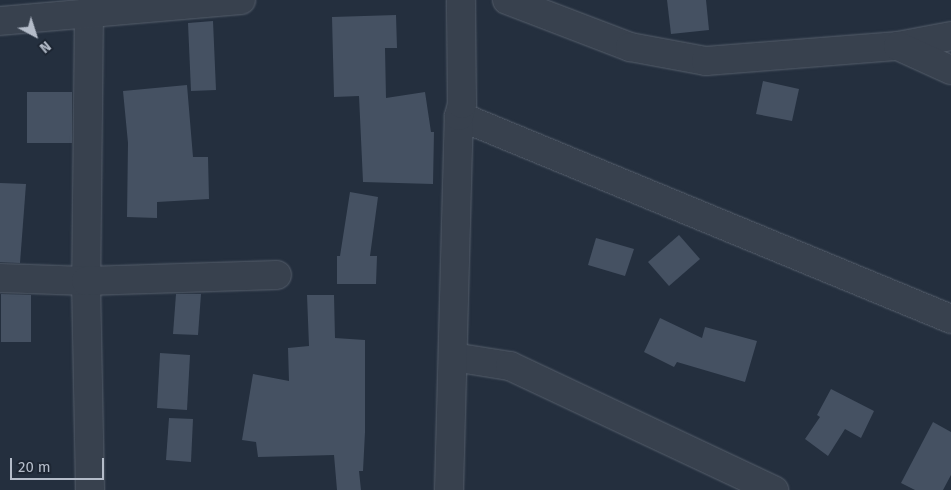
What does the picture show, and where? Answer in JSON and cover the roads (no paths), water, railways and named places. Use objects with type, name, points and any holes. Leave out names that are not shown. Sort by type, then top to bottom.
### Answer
[{"type":"street","points":[[0,21],[241,0]]},
{"type":"street","points":[[449,490],[459,116],[462,104],[461,0]]},
{"type":"street","points":[[507,0],[630,47],[706,61],[898,46],[951,36]]},
{"type":"street","points":[[89,12],[86,281],[90,490]]},
{"type":"street","points":[[898,46],[951,70]]},
{"type":"street","points":[[459,116],[951,319]]},
{"type":"street","points":[[0,278],[86,281],[277,275]]},
{"type":"street","points":[[454,357],[510,366],[774,490]]}]
